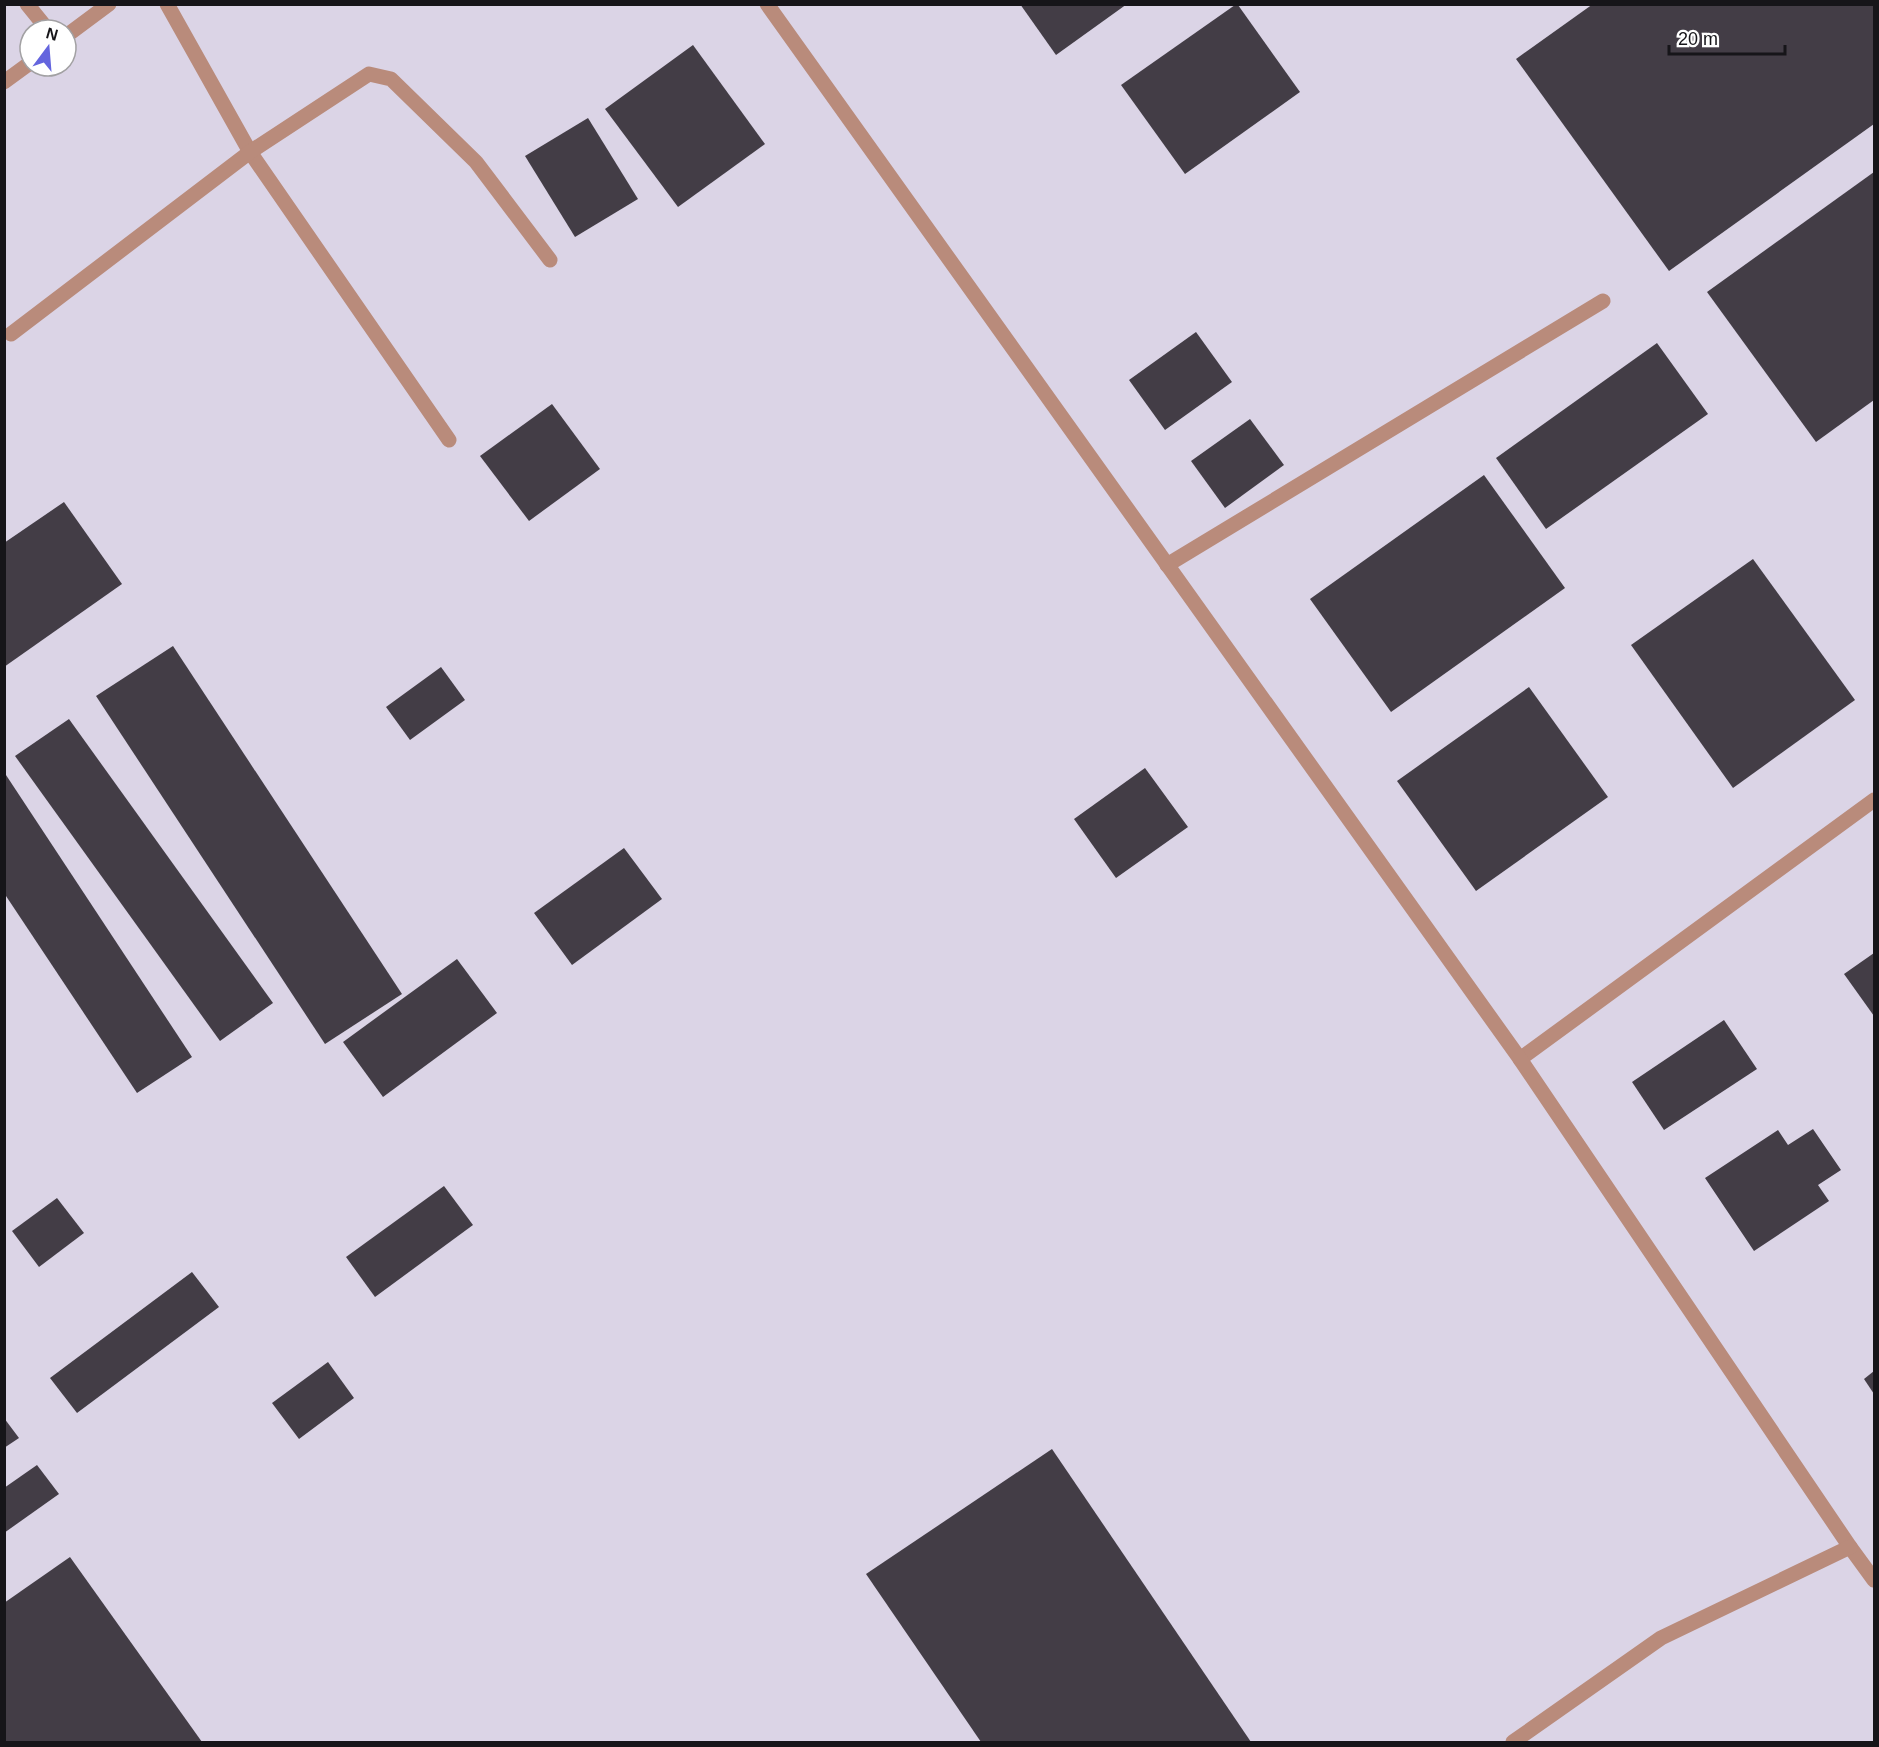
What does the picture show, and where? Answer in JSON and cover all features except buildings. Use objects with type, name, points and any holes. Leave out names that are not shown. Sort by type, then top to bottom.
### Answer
[{"type":"street","points":[[27,4],[38,18]]},
{"type":"street","points":[[78,27],[109,4]]},
{"type":"street","points":[[167,4],[250,152],[449,440]]},
{"type":"street","points":[[767,4],[1520,1059],[1850,1547],[1875,1580]]},
{"type":"street","points":[[4,82],[18,72]]},
{"type":"street","points":[[11,334],[250,152],[369,74],[391,79],[476,162],[550,260]]},
{"type":"street","points":[[1167,565],[1603,301]]},
{"type":"street","points":[[1520,1059],[1875,800]]},
{"type":"street","points":[[1513,1743],[1661,1638],[1850,1547]]},
{"type":"shaded area","points":[[5,5],[1874,5],[1874,1742],[5,1742]]}]
